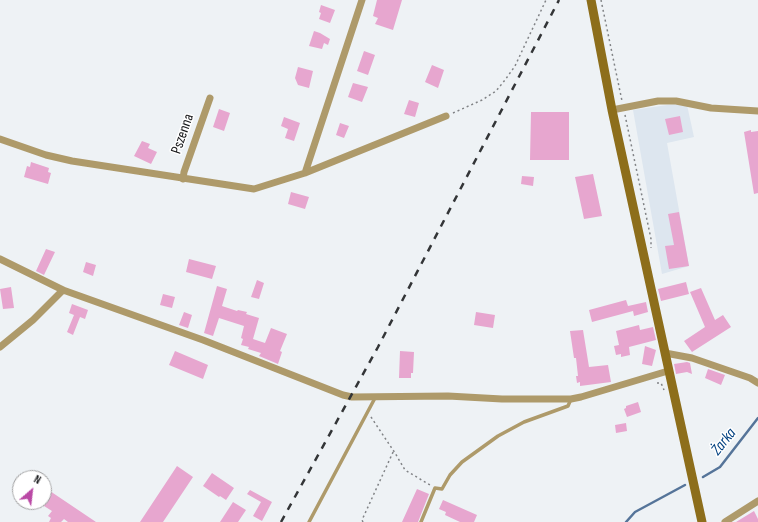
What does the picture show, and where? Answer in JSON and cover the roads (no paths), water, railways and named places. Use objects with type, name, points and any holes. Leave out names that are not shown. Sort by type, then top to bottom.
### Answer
[{"type":"main road","points":[[590,0],[612,110],[702,522]]},
{"type":"street","points":[[304,173],[362,0]]},
{"type":"street","name":"Pszenna","points":[[184,178],[184,172],[210,98]]},
{"type":"street","points":[[612,110],[658,101],[676,101],[716,109],[758,111]]},
{"type":"street","points":[[0,139],[46,155],[72,161],[254,189],[304,173],[446,116]]},
{"type":"street","points":[[0,259],[63,290],[203,340],[343,395],[352,397],[448,396],[502,399],[571,399],[668,371]]},
{"type":"street","points":[[0,347],[33,320],[63,290]]},
{"type":"street","points":[[666,353],[692,358],[750,378],[758,383]]},
{"type":"street","points":[[726,522],[758,501]]},
{"type":"lane","points":[[309,522],[376,396]]},
{"type":"lane","points":[[421,522],[435,488],[442,489],[450,475],[462,462],[498,436],[524,422],[568,406],[571,399]]},
{"type":"waterway","name":"Żarka","points":[[703,477],[720,467],[758,418]]},
{"type":"waterway","name":"Żarka","points":[[626,522],[635,512],[685,485]]},
{"type":"railway","points":[[281,522],[378,347],[559,0]]}]
